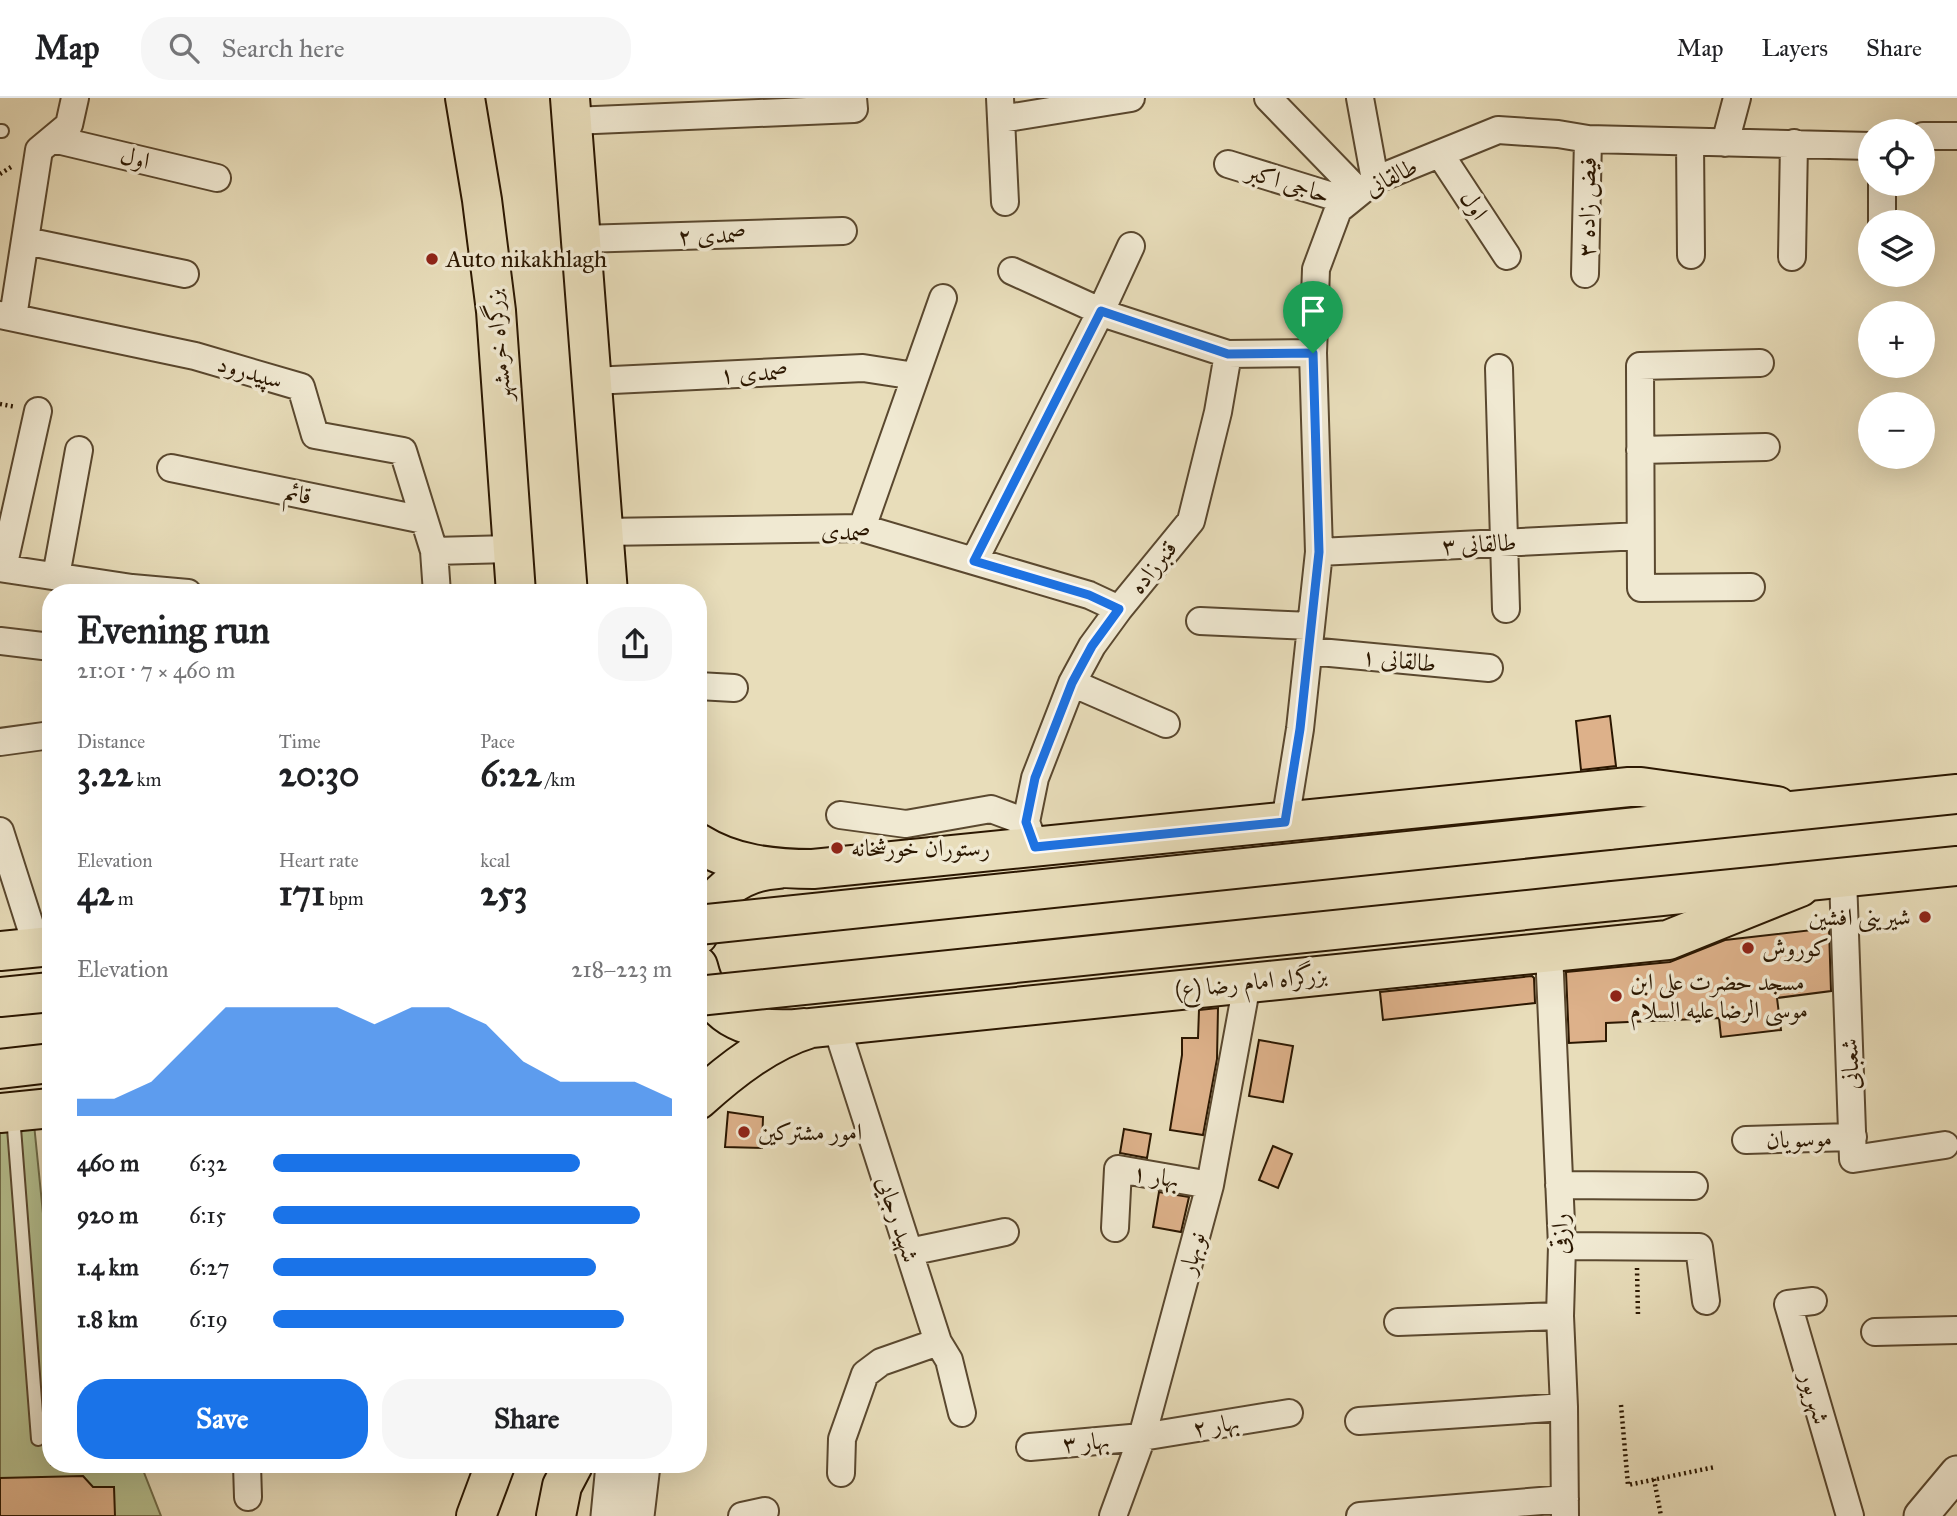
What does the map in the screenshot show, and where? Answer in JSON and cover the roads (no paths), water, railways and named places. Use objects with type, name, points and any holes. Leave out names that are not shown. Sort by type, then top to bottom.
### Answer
[{"type":"main road","name":"بزرگراه خرمشهر","points":[[465,98],[489,247],[499,347],[515,584]]},
{"type":"main road","points":[[490,98],[499,347]]},
{"type":"main road","points":[[571,109],[607,584]]},
{"type":"main road","points":[[707,910],[729,885],[766,869],[826,868],[1031,834],[1285,822],[1629,787],[1807,810]]},
{"type":"main road","points":[[707,924],[1957,794]]},
{"type":"main road","points":[[707,848],[735,860],[787,868]]},
{"type":"main road","name":"بزرگراه امام رضا (ع)","points":[[707,995],[1957,866]]},
{"type":"main road","name":"بزرگراه امام رضا (ع)","points":[[707,1092],[728,1074],[771,1045],[792,1034],[827,1026],[1668,940],[1829,879]]},
{"type":"main road","points":[[707,988],[727,1013],[750,1026],[770,1031],[827,1026]]},
{"type":"main road","points":[[0,997],[42,993]]},
{"type":"main road","points":[[0,1069],[42,1064]]},
{"type":"main road","points":[[6,1112],[42,1109]]},
{"type":"main road","points":[[476,1516],[493,1473]]},
{"type":"main road","points":[[487,1516],[495,1473]]},
{"type":"main road","points":[[556,1516],[562,1486],[569,1473]]},
{"type":"main road","points":[[582,1516],[588,1473]]},
{"type":"street","points":[[7,316],[26,240],[39,150],[69,125],[75,98]]},
{"type":"street","points":[[571,109],[854,109],[853,98]]},
{"type":"street","points":[[1005,202],[1001,108],[1131,98]]},
{"type":"street","points":[[1268,98],[1361,191]]},
{"type":"street","points":[[1360,98],[1361,191]]},
{"type":"street","points":[[1725,143],[1737,98]]},
{"type":"street","name":"طالقانی","points":[[1285,822],[1300,729],[1319,552],[1313,353],[1316,269],[1338,210],[1361,191],[1440,153],[1498,130],[1588,139],[1858,145]]},
{"type":"street","points":[[1935,136],[1957,136]]},
{"type":"street","name":"اول","points":[[53,139],[217,178]]},
{"type":"street","name":"فیض زاده ۳","points":[[1585,274],[1588,139]]},
{"type":"street","points":[[1690,142],[1691,255]]},
{"type":"street","points":[[1792,257],[1794,143]]},
{"type":"street","name":"اول","points":[[1440,153],[1507,256]]},
{"type":"street","name":"حاجی اکبر","points":[[1228,164],[1361,191]]},
{"type":"street","name":"صمدی ۲","points":[[581,239],[844,231]]},
{"type":"street","points":[[26,240],[185,274]]},
{"type":"street","points":[[974,561],[1101,311],[1131,246]]},
{"type":"street","points":[[1012,271],[1101,311],[1228,354],[1313,353]]},
{"type":"street","points":[[862,528],[943,298]]},
{"type":"street","name":"سپیدرود","points":[[7,316],[195,356],[302,387],[315,435],[403,451],[434,551],[436,584]]},
{"type":"street","name":"قنبرزاده","points":[[1031,834],[1035,778],[1072,683],[1092,646],[1119,609],[1191,521],[1218,412],[1228,354]]},
{"type":"street","points":[[1751,587],[1641,588],[1640,366],[1760,363]]},
{"type":"street","name":"صمدی ۱","points":[[592,381],[863,368],[915,376]]},
{"type":"street","points":[[1499,368],[1506,609]]},
{"type":"street","points":[[38,411],[2,568],[107,584]]},
{"type":"street","points":[[1640,450],[1766,447]]},
{"type":"street","points":[[56,576],[79,450]]},
{"type":"street","name":"قائم","points":[[171,468],[424,520]]},
{"type":"street","name":"صمدی","points":[[603,533],[862,528],[1089,595],[1119,609]]},
{"type":"street","name":"طالقانی ۳","points":[[1319,552],[1640,536]]},
{"type":"street","points":[[434,551],[513,549]]},
{"type":"street","name":"طالقانی ۱","points":[[1200,621],[1489,668]]},
{"type":"street","points":[[0,642],[42,646]]},
{"type":"street","points":[[1072,683],[1166,724]]},
{"type":"street","points":[[707,686],[734,688]]},
{"type":"street","points":[[0,742],[42,736]]},
{"type":"street","points":[[840,815],[906,824],[991,809],[1031,834]]},
{"type":"street","points":[[0,831],[29,948]]},
{"type":"street","name":"شعبانی","points":[[1829,879],[1853,1137]]},
{"type":"street","name":"رازقی","points":[[1549,952],[1562,1246],[1560,1316],[1565,1507]]},
{"type":"street","name":"نوبهار","points":[[1113,1516],[1142,1437],[1210,1185],[1244,1000],[1244,983]]},
{"type":"street","name":"شهید رجایی","points":[[827,1026],[909,1252],[938,1342],[949,1360],[962,1413]]},
{"type":"street","points":[[1853,1137],[1853,1159],[1945,1145]]},
{"type":"street","name":"موسویان","points":[[1745,1140],[1853,1137]]},
{"type":"street","name":"بهار ۱","points":[[1115,1228],[1118,1169],[1210,1185]]},
{"type":"street","points":[[1559,1185],[1693,1186]]},
{"type":"street","points":[[909,1252],[1005,1232]]},
{"type":"street","points":[[1562,1246],[1699,1247],[1706,1301]]},
{"type":"street","name":"شهریور","points":[[1813,1301],[1788,1304],[1850,1516]]},
{"type":"street","points":[[1398,1322],[1560,1316]]},
{"type":"street","points":[[1874,1332],[1957,1330]]},
{"type":"street","points":[[841,1472],[842,1439],[865,1374],[881,1362],[938,1342]]},
{"type":"street","points":[[1359,1421],[1564,1407]]},
{"type":"street","name":"بهار ۲","points":[[1142,1437],[1289,1413]]},
{"type":"street","name":"بهار ۳","points":[[1030,1447],[1142,1437]]},
{"type":"street","points":[[247,1473],[248,1497]]},
{"type":"street","points":[[608,1516],[612,1473]]},
{"type":"street","points":[[638,1516],[642,1473]]},
{"type":"street","points":[[1930,1511],[1957,1473]]},
{"type":"street","points":[[1360,1516],[1565,1507]]},
{"type":"lane","points":[[6,1112],[37,1439]]},
{"type":"place","name":"Auto nikakhlagh","points":[[432,259]]},
{"type":"place","name":"رستوران خورشخانه","points":[[837,848]]},
{"type":"place","name":"شیرینی افشین","points":[[1925,917]]},
{"type":"place","name":"کوروش","points":[[1748,948]]},
{"type":"place","name":"مسجد حضرت علی ابن موسی الرضا علیه السلام","points":[[1616,996]]},
{"type":"place","name":"امور مشترکین","points":[[744,1132]]}]
